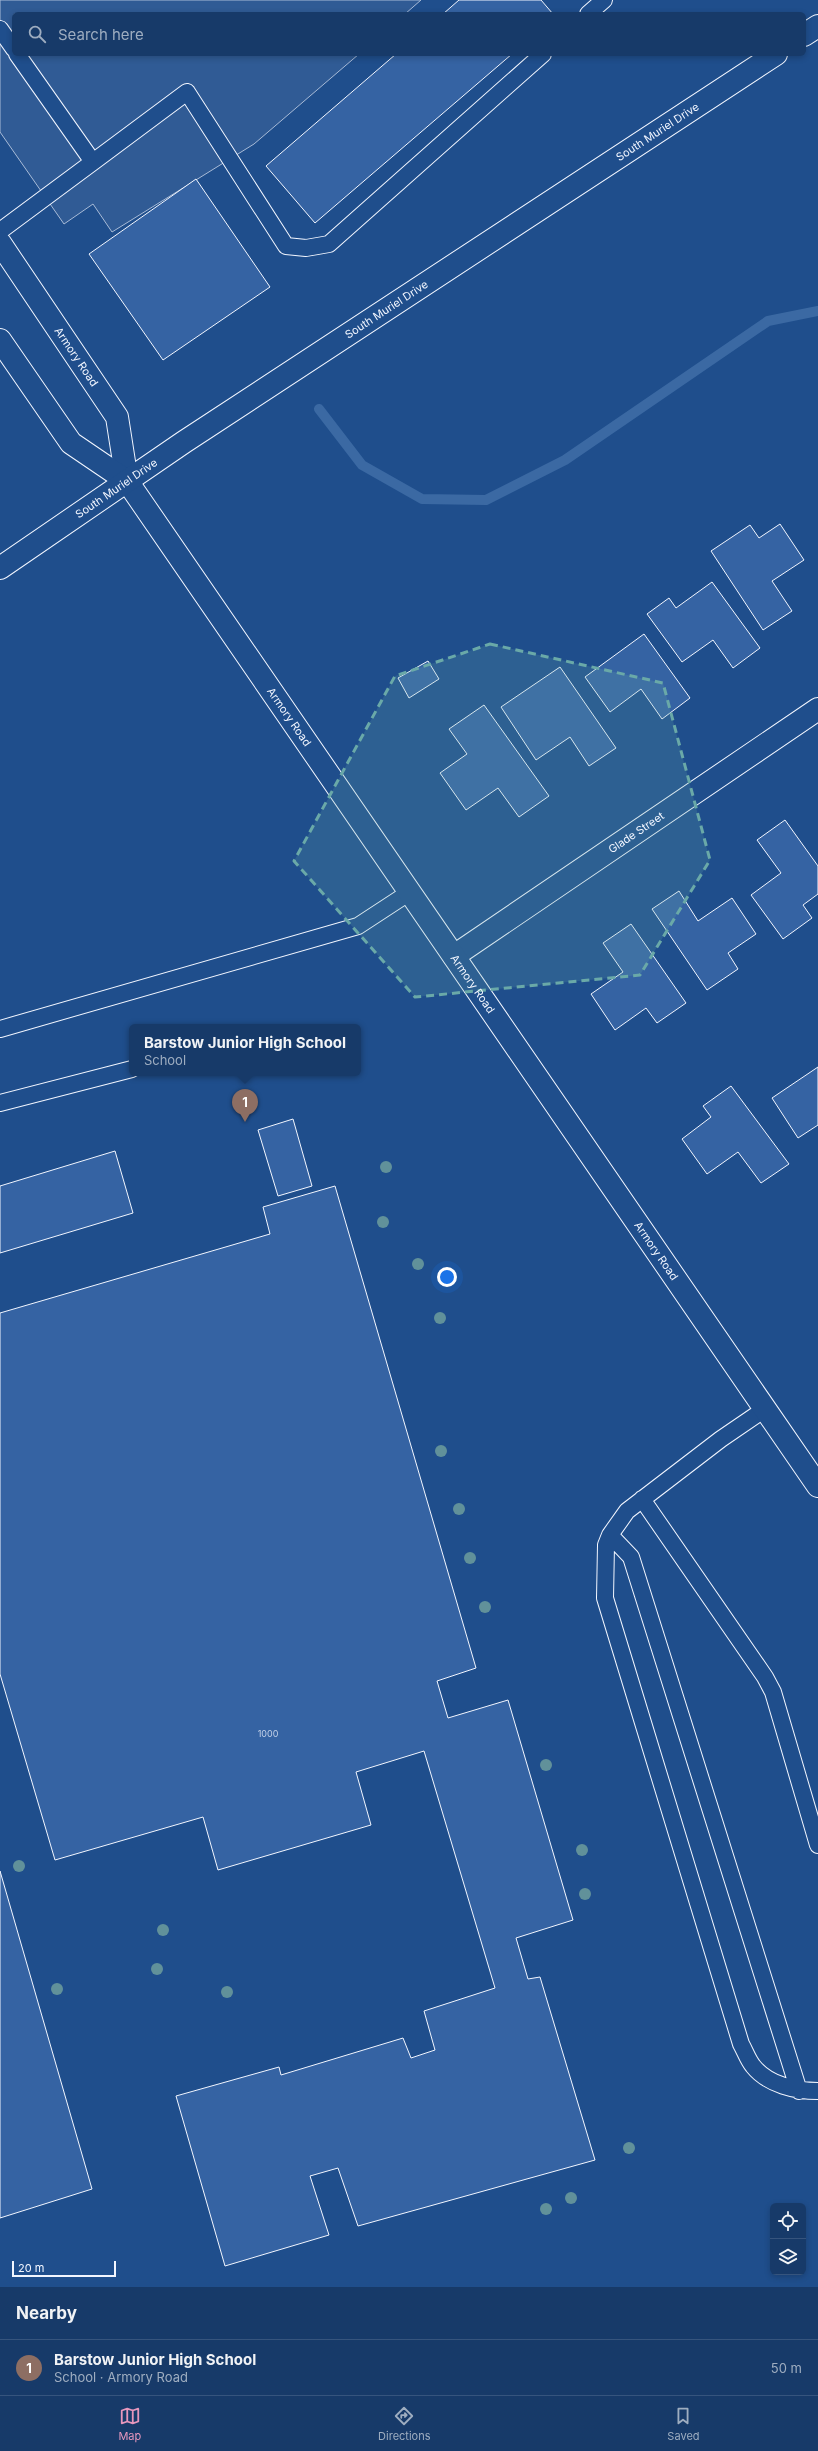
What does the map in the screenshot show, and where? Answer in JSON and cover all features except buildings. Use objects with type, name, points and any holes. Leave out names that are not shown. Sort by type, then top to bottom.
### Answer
[{"type":"main road","points":[[806,34],[818,26]]},
{"type":"main road","name":"South Muriel Drive","points":[[0,568],[127,481],[773,56]]},
{"type":"main road","name":"Armory Road","points":[[0,243],[117,416],[127,481]]},
{"type":"main road","name":"Armory Road","points":[[0,340],[72,444],[127,481],[818,1486]]},
{"type":"main road","name":"Glade Street","points":[[454,956],[818,708]]},
{"type":"lane","points":[[590,12],[604,0]]},
{"type":"lane","points":[[0,29],[12,46]]},
{"type":"lane","points":[[18,56],[93,162]]},
{"type":"lane","points":[[0,231],[187,92],[286,246],[306,248],[329,244],[541,56]]},
{"type":"lane","points":[[0,1029],[358,926],[410,892]]},
{"type":"lane","points":[[0,1103],[129,1070]]},
{"type":"lane","points":[[765,1409],[627,1511],[610,1535],[606,1545],[605,1598],[741,2044],[753,2066],[775,2082],[799,2091],[818,2092]]},
{"type":"lane","points":[[642,1499],[756,1664],[773,1692],[818,1845]]},
{"type":"lane","points":[[610,1535],[631,1557],[799,2091]]},
{"type":"highlighted area","points":[[490,644],[663,683],[710,860],[640,975],[415,997],[294,861],[395,676]]},
{"type":"shaded area","points":[[0,0],[421,0],[407,12],[12,12],[12,56],[357,56],[254,144],[112,232],[93,204],[64,224],[0,132]]},
{"type":"waterway","points":[[319,409],[362,465],[422,499],[486,500],[565,460],[768,321],[818,311]]},
{"type":"place","name":"Barstow Junior High School","points":[[245,1122]]}]
